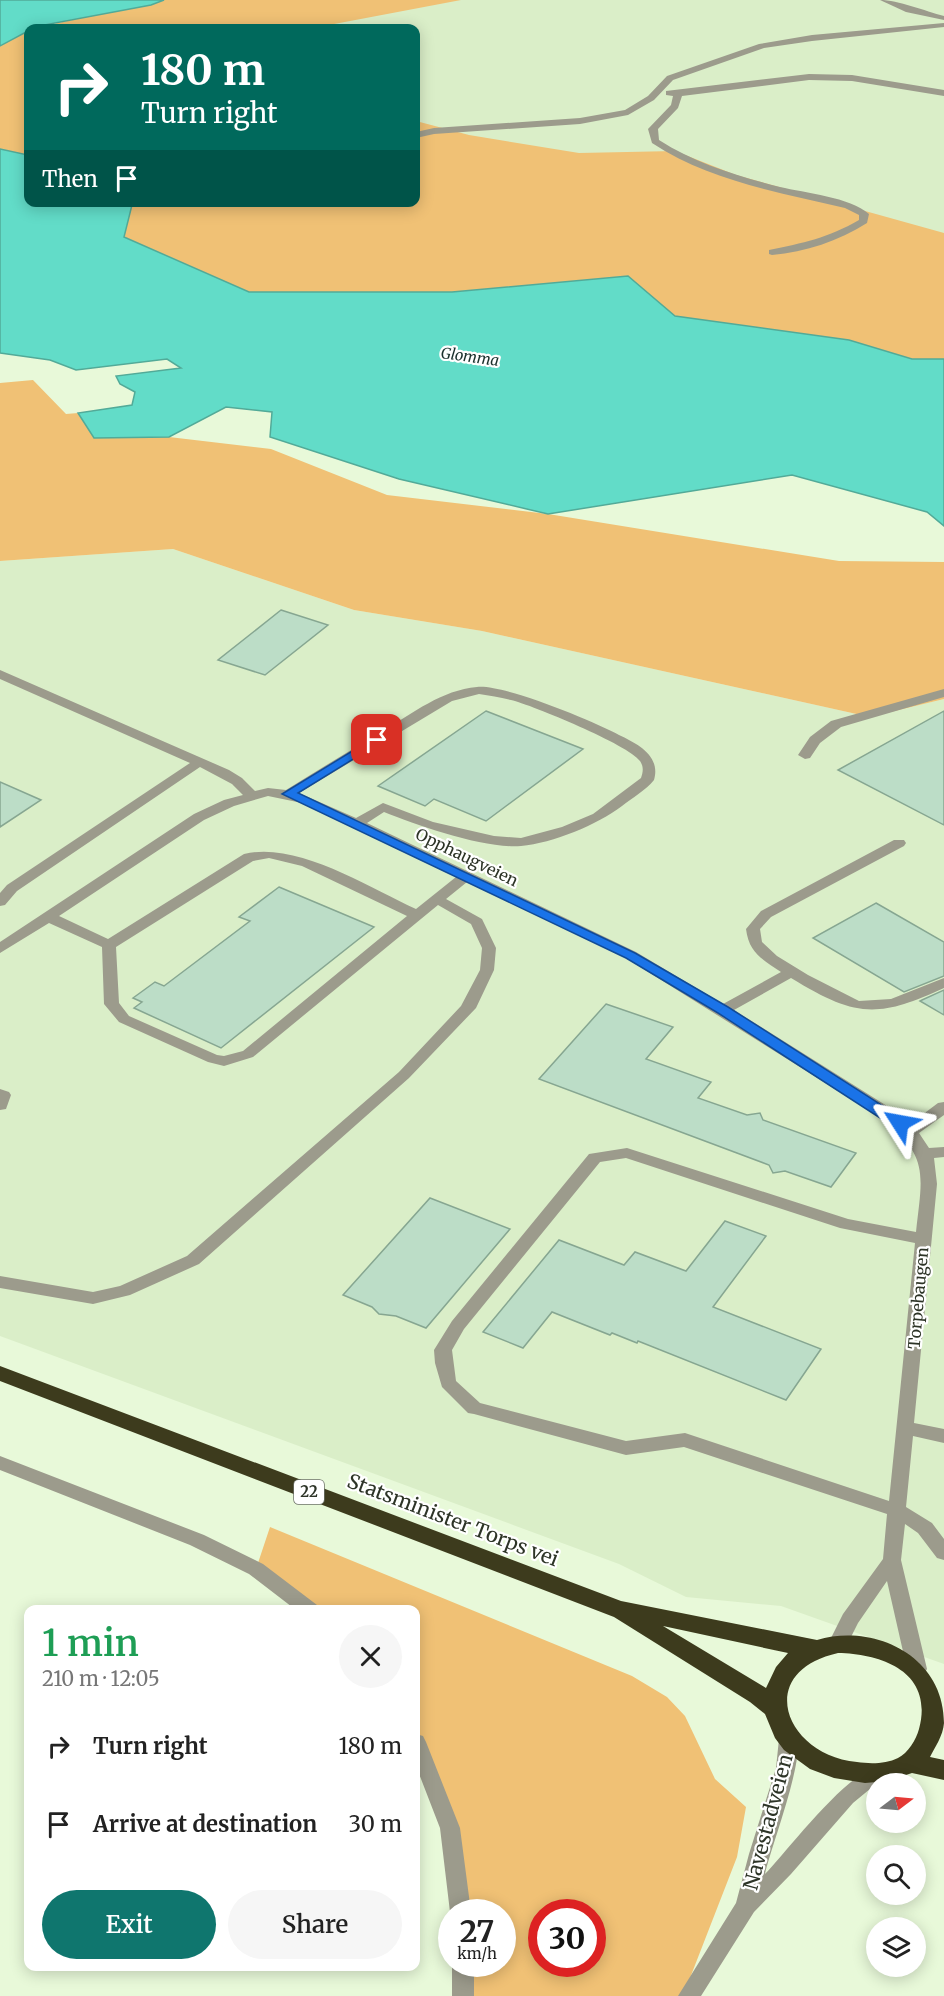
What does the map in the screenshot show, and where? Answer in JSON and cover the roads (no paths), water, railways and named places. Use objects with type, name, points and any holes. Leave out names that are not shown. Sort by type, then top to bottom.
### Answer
[{"type":"highway","name":"Statsminister Torps vei","points":[[0,1373],[619,1610],[659,1616],[716,1631],[827,1646]]},
{"type":"highway","name":"Statsminister Torps vei","points":[[619,1610],[656,1635],[750,1686],[776,1709]]},
{"type":"highway","name":"22","points":[[827,1646],[875,1647],[897,1655],[917,1669],[941,1702],[936,1734],[927,1749],[909,1763],[878,1773]]},
{"type":"highway","points":[[776,1709],[777,1689],[783,1675],[796,1660],[827,1646]]},
{"type":"highway","name":"22","points":[[776,1709],[789,1739],[810,1758],[852,1773],[866,1773]]},
{"type":"highway","name":"22","points":[[909,1763],[944,1770]]},
{"type":"street","points":[[885,0],[909,10],[944,18]]},
{"type":"street","points":[[420,134],[434,131],[580,121],[628,112],[651,98],[670,78],[762,46],[812,38],[944,25]]},
{"type":"street","points":[[658,91],[678,94],[809,77],[852,78],[944,93]]},
{"type":"street","points":[[678,94],[675,105],[653,129],[655,141],[663,147],[699,165],[848,206],[864,214],[864,221],[843,231],[792,251],[772,252]]},
{"type":"street","points":[[0,674],[237,781],[252,796]]},
{"type":"street","points":[[288,794],[447,698],[479,690],[516,697],[612,736],[632,747],[646,759],[650,770],[647,780],[598,817],[567,830],[528,841],[501,841],[429,825],[382,807],[357,824]]},
{"type":"street","points":[[805,755],[814,740],[836,724],[944,693]]},
{"type":"street","points":[[0,902],[12,888],[198,763]]},
{"type":"street","name":"Opphaugveien","points":[[0,949],[199,817],[252,796],[268,792],[288,794],[357,824],[631,956],[723,1010],[889,1115],[910,1132]]},
{"type":"street","points":[[899,843],[766,914],[753,929],[755,942],[768,955],[793,971],[838,998],[859,1005],[880,1006],[898,1002],[944,982]]},
{"type":"street","points":[[109,945],[249,857],[269,854],[307,863],[416,915]]},
{"type":"street","points":[[109,945],[112,1004],[124,1019],[213,1059],[225,1061],[248,1054],[465,876]]},
{"type":"street","points":[[0,1282],[93,1298],[124,1291],[193,1260],[405,1075],[468,1008],[487,970],[489,948],[477,922],[465,913],[436,899]]},
{"type":"street","points":[[48,917],[109,945]]},
{"type":"street","points":[[723,1010],[793,971]]},
{"type":"street","points":[[0,1094],[3,1095],[0,1105]]},
{"type":"street","points":[[910,1132],[944,1107]]},
{"type":"street","name":"Torpebaugen","points":[[892,1560],[929,1184],[925,1154],[910,1132]]},
{"type":"street","points":[[924,1239],[846,1224],[627,1152],[595,1158],[458,1326],[443,1350],[448,1383],[474,1408],[626,1449],[685,1440],[898,1511],[925,1528],[944,1554]]},
{"type":"street","points":[[925,1154],[944,1152]]},
{"type":"street","points":[[906,1428],[944,1436]]},
{"type":"street","points":[[0,1463],[197,1540],[256,1569],[303,1605]]},
{"type":"street","points":[[827,1646],[850,1619],[892,1560]]},
{"type":"street","points":[[892,1560],[917,1669]]},
{"type":"street","name":"Navestadveien","points":[[746,1906],[786,1768],[789,1739]]},
{"type":"street","points":[[420,1752],[450,1828],[459,1899]]},
{"type":"street","name":"Navestadveien","points":[[689,1996],[746,1906],[784,1868],[846,1797],[866,1782]]},
{"type":"street","points":[[463,1977],[463,1996]]},
{"type":"water","points":[[0,0],[164,0],[151,5],[49,24],[24,24],[24,33],[0,46]]},
{"type":"water","name":"Glomma","points":[[0,149],[24,154],[24,207],[132,207],[124,237],[249,292],[452,292],[628,276],[675,316],[849,340],[912,359],[944,359],[944,526],[927,512],[792,475],[548,514],[399,479],[270,437],[272,412],[226,407],[169,437],[94,438],[78,413],[132,405],[135,392],[120,384],[116,376],[181,368],[167,359],[76,370],[50,360],[0,353]]}]
